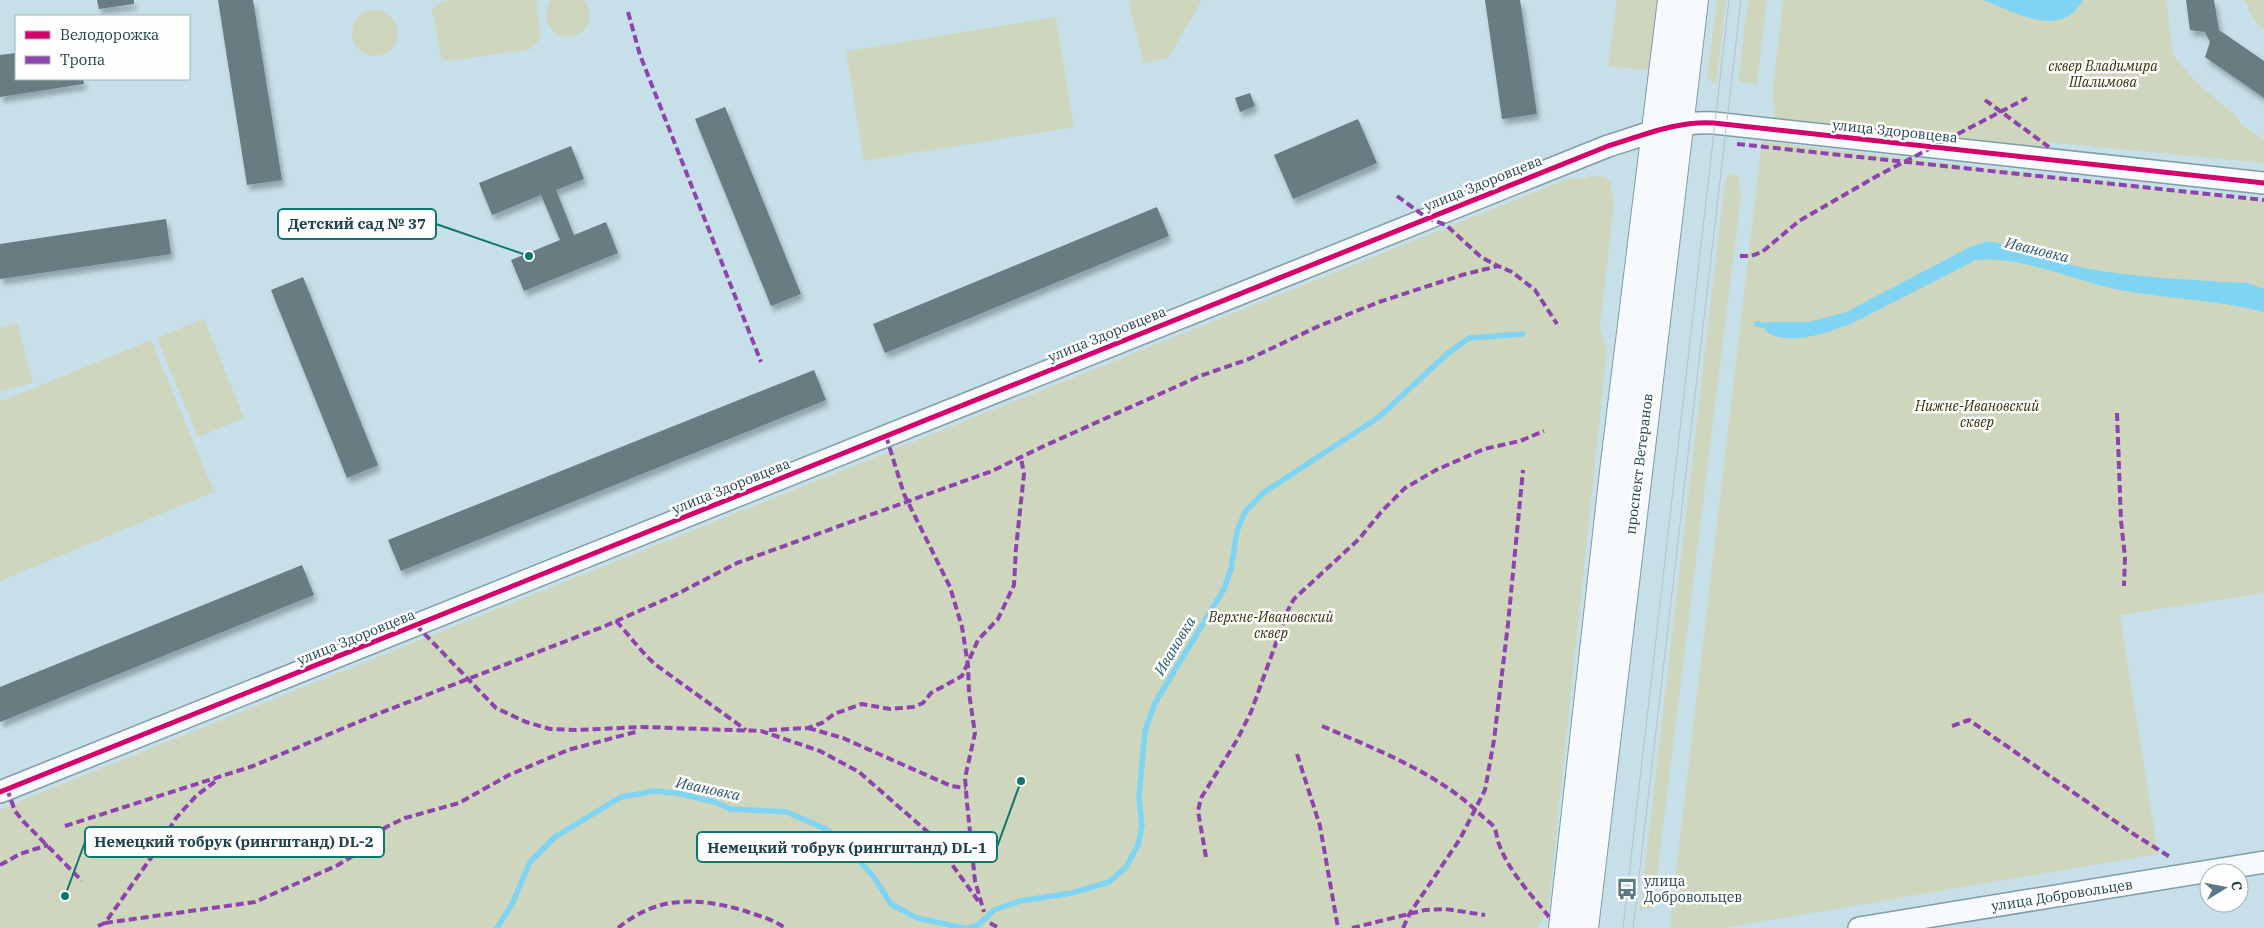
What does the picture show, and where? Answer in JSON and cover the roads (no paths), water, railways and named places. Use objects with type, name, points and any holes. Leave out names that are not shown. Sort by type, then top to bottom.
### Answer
[{"type":"main road","name":"проспект Ветеранов","points":[[1584,928],[1668,129],[1672,0]]},
{"type":"main road","name":"проспект Ветеранов","points":[[1563,928],[1615,463],[1668,129],[1694,0]]},
{"type":"street","name":"улица Здоровцева","points":[[0,792],[1400,228],[1608,146],[1668,129],[1700,122],[1714,123],[2264,183]]},
{"type":"street","name":"улица Добровольцев","points":[[1859,928],[2264,862]]},
{"type":"water","points":[[1983,0],[2083,0],[2073,12],[2062,19],[2049,21],[2022,16]]},
{"type":"water","name":"Ивановка","points":[[1988,241],[2012,246],[2084,268],[2166,278],[2248,283],[2264,289],[2264,312],[2229,305],[2125,291],[2013,262],[1976,260],[1841,328],[1808,337],[1796,338],[1775,336],[1765,331],[1767,322],[1809,322],[1846,312],[1970,247]]},
{"type":"waterway","name":"Ивановка","points":[[1757,324],[1772,327]]},
{"type":"waterway","name":"Ивановка","points":[[968,928],[978,925],[994,910],[1020,901],[1072,893],[1109,882],[1126,867],[1138,845],[1142,826],[1139,798],[1145,731],[1155,703],[1224,589],[1231,569],[1237,531],[1245,512],[1263,493],[1379,417],[1447,354],[1469,338],[1523,334]]},
{"type":"waterway","name":"Ивановка","points":[[497,928],[513,902],[530,862],[555,837],[621,797],[654,791],[676,793],[715,802],[730,809],[787,812],[828,830],[850,850],[873,876],[891,904],[917,918],[964,928]]},
{"type":"tram line","points":[[1623,928],[1729,0]]},
{"type":"tram line","points":[[1633,928],[1741,0]]},
{"type":"place","name":"Детский сад № 37","points":[[529,256]]},
{"type":"place","name":"Немецкий тобрук (рингштанд) DL-1","points":[[1021,781]]},
{"type":"place","name":"улица Добровольцев","points":[[1627,889]]},
{"type":"place","name":"Немецкий тобрук (рингштанд) DL-2","points":[[65,896]]},
{"type":"park label","name":"сквер Владимира Шалимова","points":[[2103,74]]},
{"type":"park label","name":"Нижне-Ивановский сквер","points":[[1977,414]]},
{"type":"park label","name":"Верхне-Ивановский сквер","points":[[1271,626]]}]
